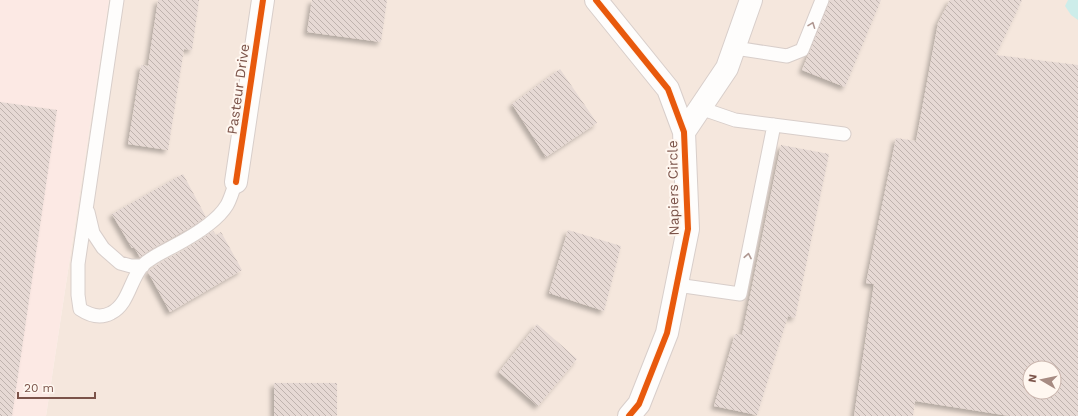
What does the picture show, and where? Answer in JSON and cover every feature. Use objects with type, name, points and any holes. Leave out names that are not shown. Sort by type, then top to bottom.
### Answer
[{"type":"street","name":"Pasteur Drive","points":[[236,182],[263,0]]},
{"type":"street","name":"Napiers Circle","points":[[596,0],[668,89],[684,132],[688,229],[667,333],[639,404],[629,416]]},
{"type":"street","points":[[684,132],[727,68],[751,0]]},
{"type":"lane","points":[[118,0],[78,264],[78,296],[80,309],[89,314],[102,316],[112,313],[123,302],[143,266],[160,254],[191,237],[217,217],[227,205],[236,182]]},
{"type":"lane","points":[[735,48],[787,56],[802,50],[822,0]]},
{"type":"lane","points":[[700,108],[735,120],[844,134]]},
{"type":"lane","points":[[677,285],[740,294],[774,125]]},
{"type":"lane","points":[[87,205],[93,233],[103,248],[120,263],[131,266],[143,266]]},
{"type":"shaded area","points":[[0,0],[109,0],[46,416],[0,416]]},
{"type":"shaded area","points":[[109,0],[1078,0],[1078,416],[46,416]]},
{"type":"water","points":[[1068,0],[1078,0],[1078,20],[1071,15],[1065,6]]},
{"type":"building","points":[[158,0],[199,0],[192,50],[184,49],[168,150],[128,144],[141,65],[148,66]]},
{"type":"building","points":[[312,0],[387,0],[381,42],[307,32]]},
{"type":"building","points":[[830,0],[881,0],[845,87],[802,70]]},
{"type":"building","points":[[950,0],[1022,0],[996,55],[1078,65],[1078,416],[1010,416],[915,401],[913,416],[854,416],[874,284],[866,283],[896,138],[916,141],[938,23]]},
{"type":"building","points":[[560,69],[597,123],[546,157],[512,104]]},
{"type":"building","points":[[0,102],[57,110],[12,416],[0,416]]},
{"type":"building","points":[[781,145],[829,154],[795,318],[788,316],[757,415],[714,406],[735,334],[742,335]]},
{"type":"building","points":[[183,174],[206,217],[140,257],[134,247],[132,248],[112,214]]},
{"type":"building","points":[[568,230],[621,246],[604,311],[549,293]]},
{"type":"building","points":[[213,231],[216,235],[221,232],[242,270],[170,312],[148,272],[158,264],[192,245]]},
{"type":"building","points":[[537,324],[577,359],[538,406],[499,372]]},
{"type":"building","points":[[274,383],[337,383],[337,416],[274,416]]},
{"type":"cycle path","points":[[236,182],[263,0]]},
{"type":"cycle path","points":[[596,0],[668,89],[684,132],[688,229],[667,333],[639,404],[629,416]]}]
